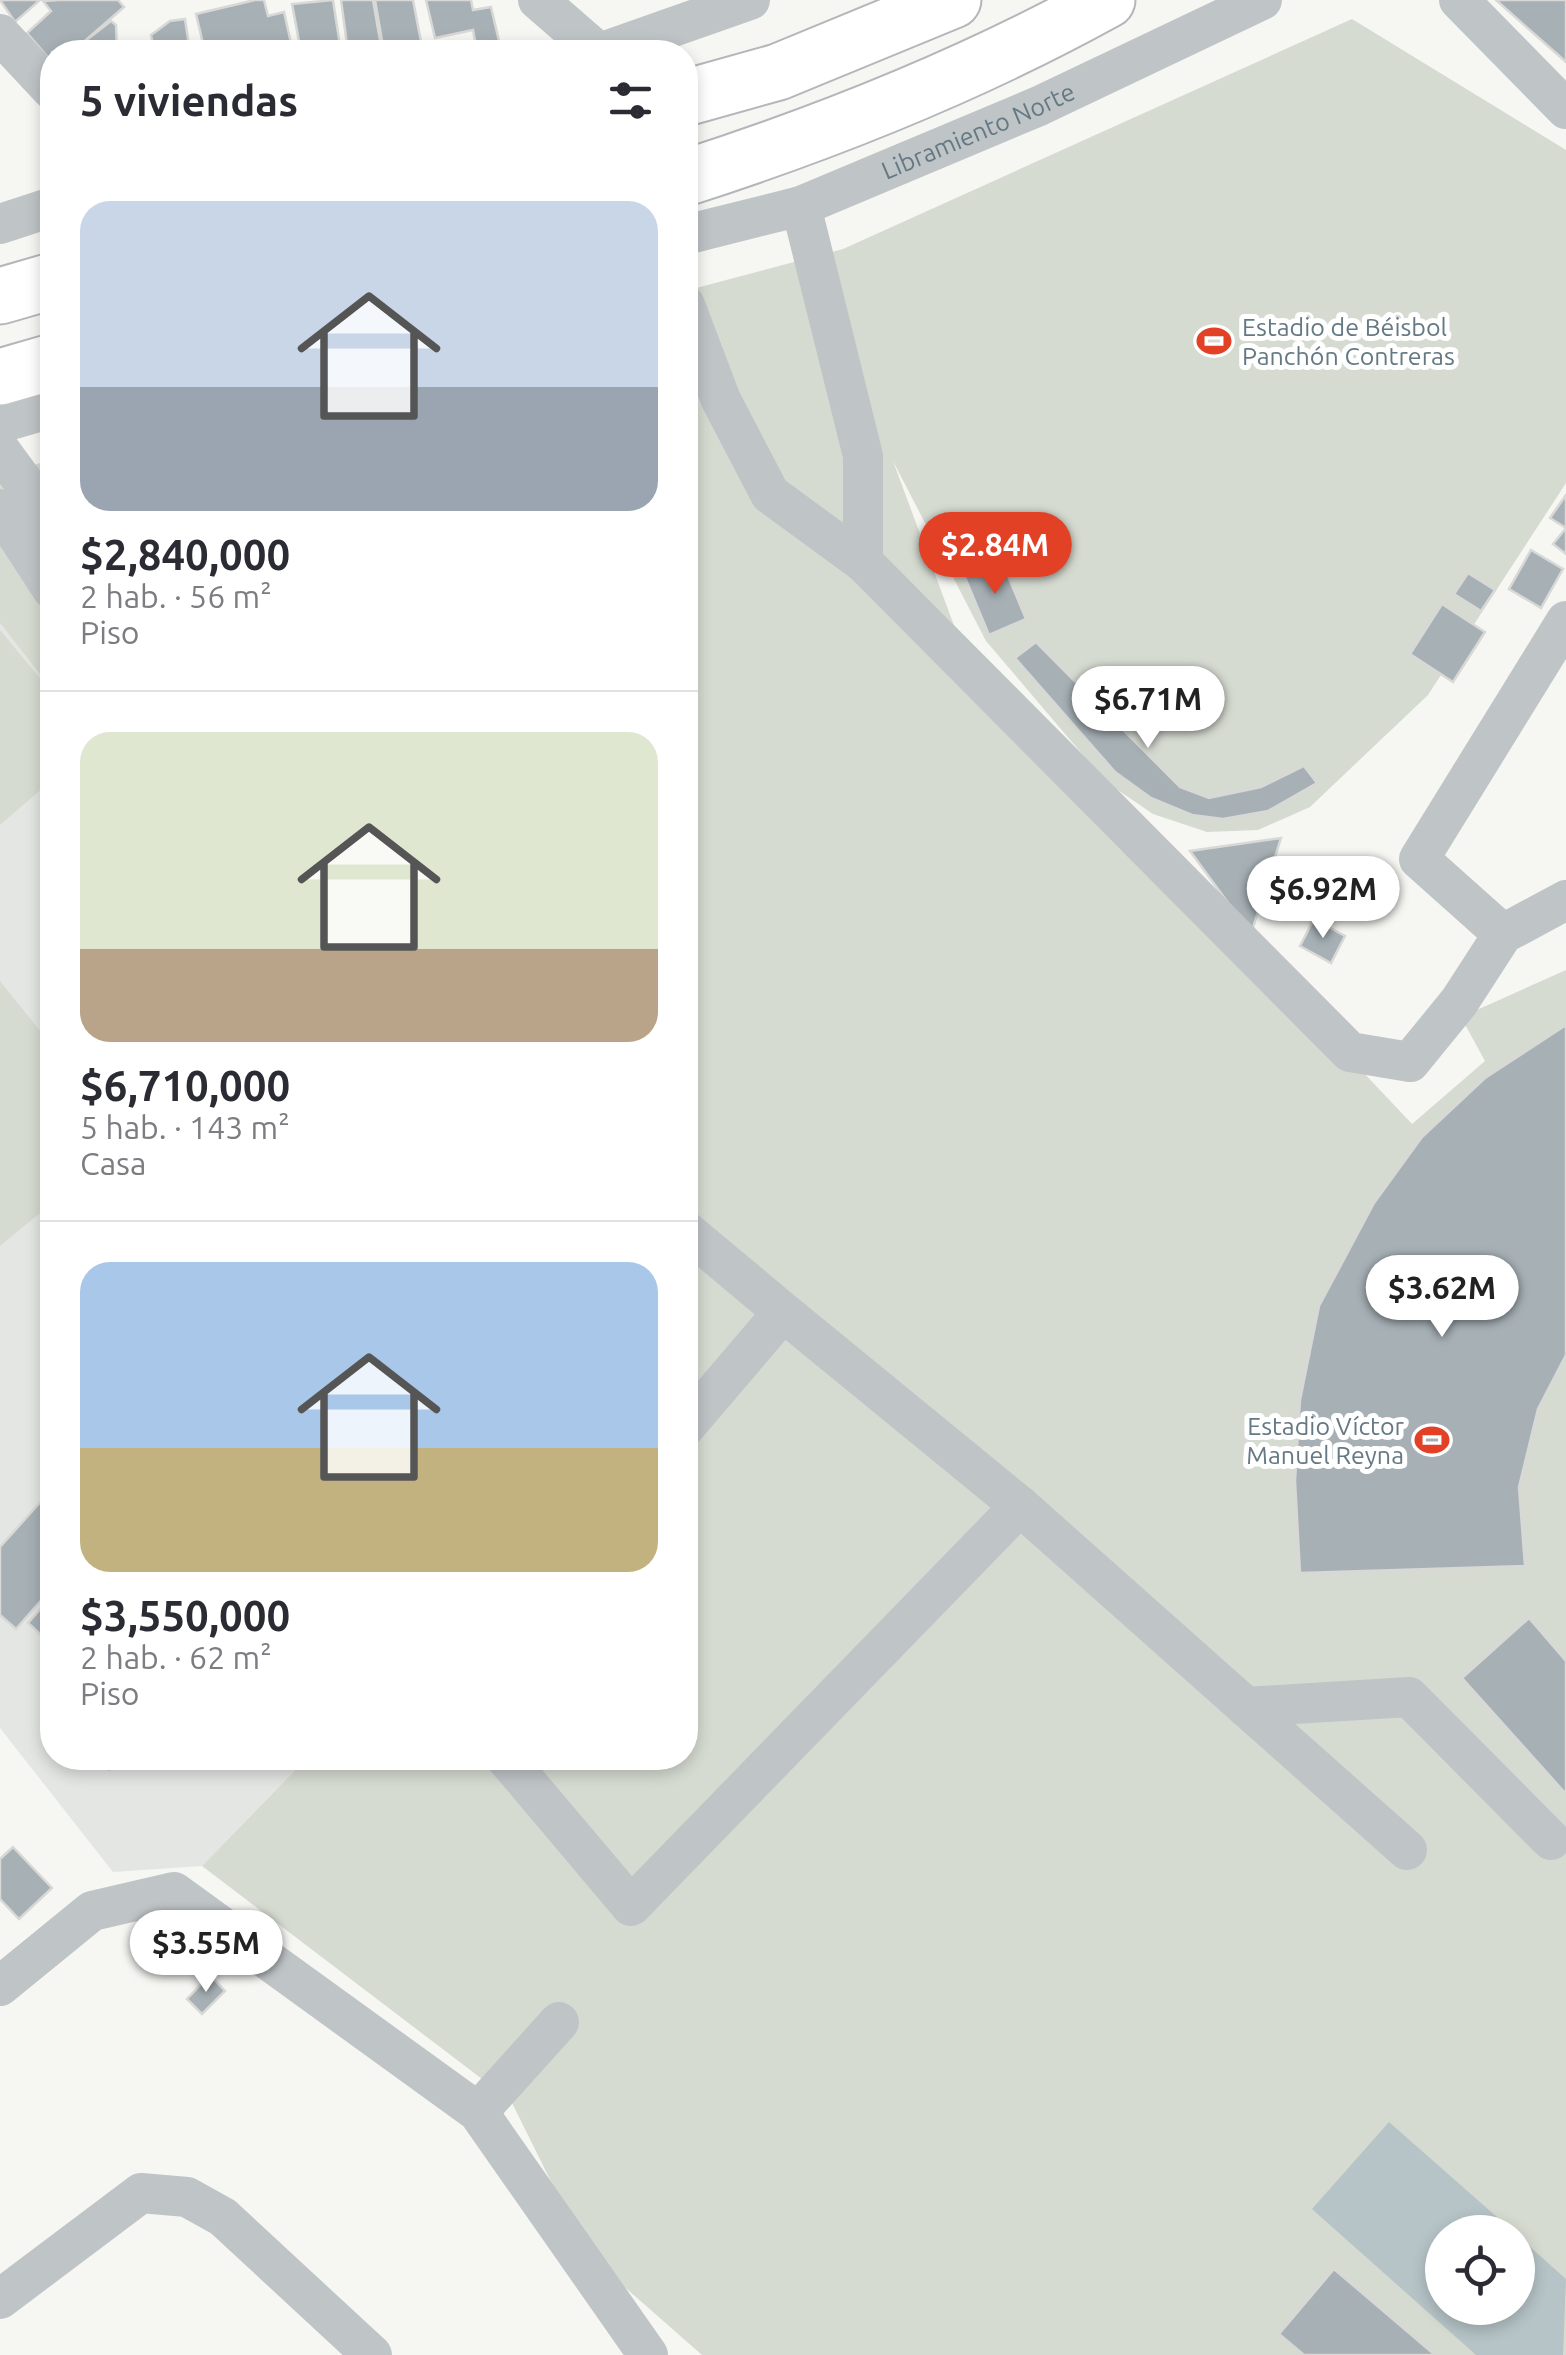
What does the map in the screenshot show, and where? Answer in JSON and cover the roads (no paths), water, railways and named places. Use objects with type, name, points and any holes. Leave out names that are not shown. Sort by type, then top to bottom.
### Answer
[{"type":"highway","points":[[698,94],[778,72],[953,0]]},
{"type":"highway","points":[[698,174],[805,140],[1022,46],[1107,0]]},
{"type":"highway","points":[[0,280],[40,282]]},
{"type":"highway","points":[[0,296],[40,285]]},
{"type":"highway","points":[[0,377],[40,365]]},
{"type":"street","points":[[538,0],[586,40]]},
{"type":"street","points":[[635,40],[750,0]]},
{"type":"street","name":"Libramiento Norte","points":[[698,232],[800,206],[1039,106],[1262,0]]},
{"type":"street","points":[[1458,0],[1566,109]]},
{"type":"street","points":[[0,34],[40,77]]},
{"type":"street","points":[[800,206],[862,456],[862,562]]},
{"type":"street","points":[[0,224],[40,210]]},
{"type":"street","points":[[698,341],[720,400],[770,494],[862,562],[1350,1052],[1410,1062],[1460,1002],[1504,934],[1566,900]]},
{"type":"street","points":[[0,423],[40,411]]},
{"type":"street","points":[[0,450],[40,504]]},
{"type":"street","points":[[0,509],[40,571]]},
{"type":"street","points":[[1504,934],[1419,858],[1566,621]]},
{"type":"street","points":[[698,1241],[1020,1506],[1407,1850]]},
{"type":"street","points":[[698,1411],[782,1312]]},
{"type":"street","points":[[516,1770],[631,1906],[1020,1506]]},
{"type":"street","points":[[1246,1707],[1409,1697],[1550,1840]]},
{"type":"street","points":[[0,1986],[92,1911],[174,1892],[478,2112],[648,2355]]},
{"type":"street","points":[[478,2112],[559,2022]]},
{"type":"street","points":[[0,2300],[141,2194],[188,2196],[223,2218],[372,2355]]},
{"type":"place","name":"Estadio de Béisbol Panchón Contreras","points":[[1214,341]]},
{"type":"place","name":"Estadio Víctor Manuel Reyna","points":[[1432,1440]]}]
